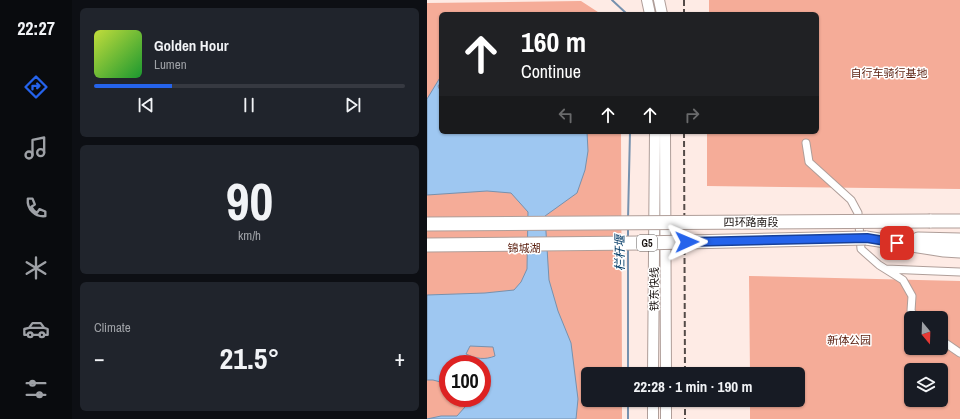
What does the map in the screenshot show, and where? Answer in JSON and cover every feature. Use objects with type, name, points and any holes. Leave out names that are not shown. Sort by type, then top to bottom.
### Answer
[{"type":"highway","name":"四环路南段","points":[[427,224],[956,221]]},
{"type":"highway","name":"四环路南段","points":[[427,245],[642,243],[867,238],[960,240]]},
{"type":"highway","name":"G5","points":[[867,238],[944,250],[960,251]]},
{"type":"main road","points":[[647,0],[650,12]]},
{"type":"main road","points":[[659,0],[662,12]]},
{"type":"main road","name":"铁东快线","points":[[653,367],[655,134]]},
{"type":"main road","name":"铁东快线","points":[[665,134],[666,367]]},
{"type":"main road","points":[[653,407],[653,419]]},
{"type":"main road","points":[[666,407],[666,419]]},
{"type":"street","points":[[806,143],[809,162],[851,200],[858,213],[861,249],[885,269],[903,280],[912,296],[911,311]]},
{"type":"street","points":[[885,269],[960,272]]},
{"type":"street","points":[[948,345],[960,353]]},
{"type":"green space","name":"自行车骑行基地","points":[[709,0],[960,0],[960,189],[707,186],[707,134],[819,134],[819,12],[709,12]]},
{"type":"green space","name":"锦城湖","points":[[581,1],[598,12],[439,12],[439,134],[621,134],[622,367],[581,367],[581,407],[622,407],[622,419],[427,419],[427,3]]},
{"type":"green space","name":"新体公园","points":[[749,276],[960,281],[960,419],[750,419],[750,407],[805,407],[805,367],[750,367]]},
{"type":"water","name":"锦城湖","points":[[439,79],[439,134],[587,134],[588,151],[585,170],[577,193],[545,216],[549,280],[558,311],[571,343],[578,399],[576,419],[427,419],[441,416],[457,416],[465,407],[491,407],[491,357],[495,356],[493,347],[470,346],[466,354],[468,355],[439,355],[439,382],[427,380],[427,295],[485,293],[514,290],[521,282],[527,269],[528,212],[511,193],[487,191],[427,195],[427,99]]},
{"type":"waterway","name":"栏杆堰","points":[[612,0],[625,12]]},
{"type":"waterway","name":"栏杆堰","points":[[628,219],[630,134]]},
{"type":"waterway","name":"栏杆堰","points":[[628,227],[628,239]]},
{"type":"waterway","name":"栏杆堰","points":[[628,247],[628,367]]},
{"type":"waterway","name":"栏杆堰","points":[[628,407],[628,419]]},
{"type":"railway","points":[[684,0],[684,12]]},
{"type":"railway","points":[[684,134],[685,367]]},
{"type":"railway","points":[[685,407],[685,419]]},
{"type":"route","points":[[687,242],[867,238],[897,243]]}]
